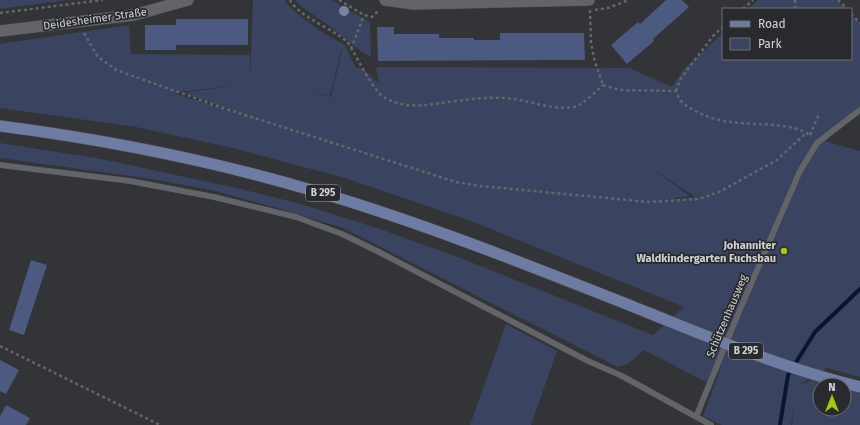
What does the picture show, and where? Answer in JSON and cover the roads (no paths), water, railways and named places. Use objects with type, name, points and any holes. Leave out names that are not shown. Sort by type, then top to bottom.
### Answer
[{"type":"main road","name":"B 295","points":[[0,126],[89,139],[174,155],[246,172],[319,192],[449,235],[508,257],[704,336],[776,362],[860,387]]},
{"type":"street","name":"Deidesheimer Straße","points":[[0,31],[134,15],[188,0]]},
{"type":"street","points":[[384,0],[414,4],[548,1],[589,3]]},
{"type":"lane","name":"Schützenhausweg","points":[[696,417],[741,307],[800,171],[817,143],[860,110]]},
{"type":"lane","points":[[0,165],[130,181],[214,197],[288,215],[342,234],[588,361],[622,376],[711,425]]},
{"type":"waterway","points":[[780,425],[788,375],[815,332],[860,289]]},
{"type":"place","name":"Johanniter Waldkindergarten Fuchsbau","points":[[784,251]]}]
